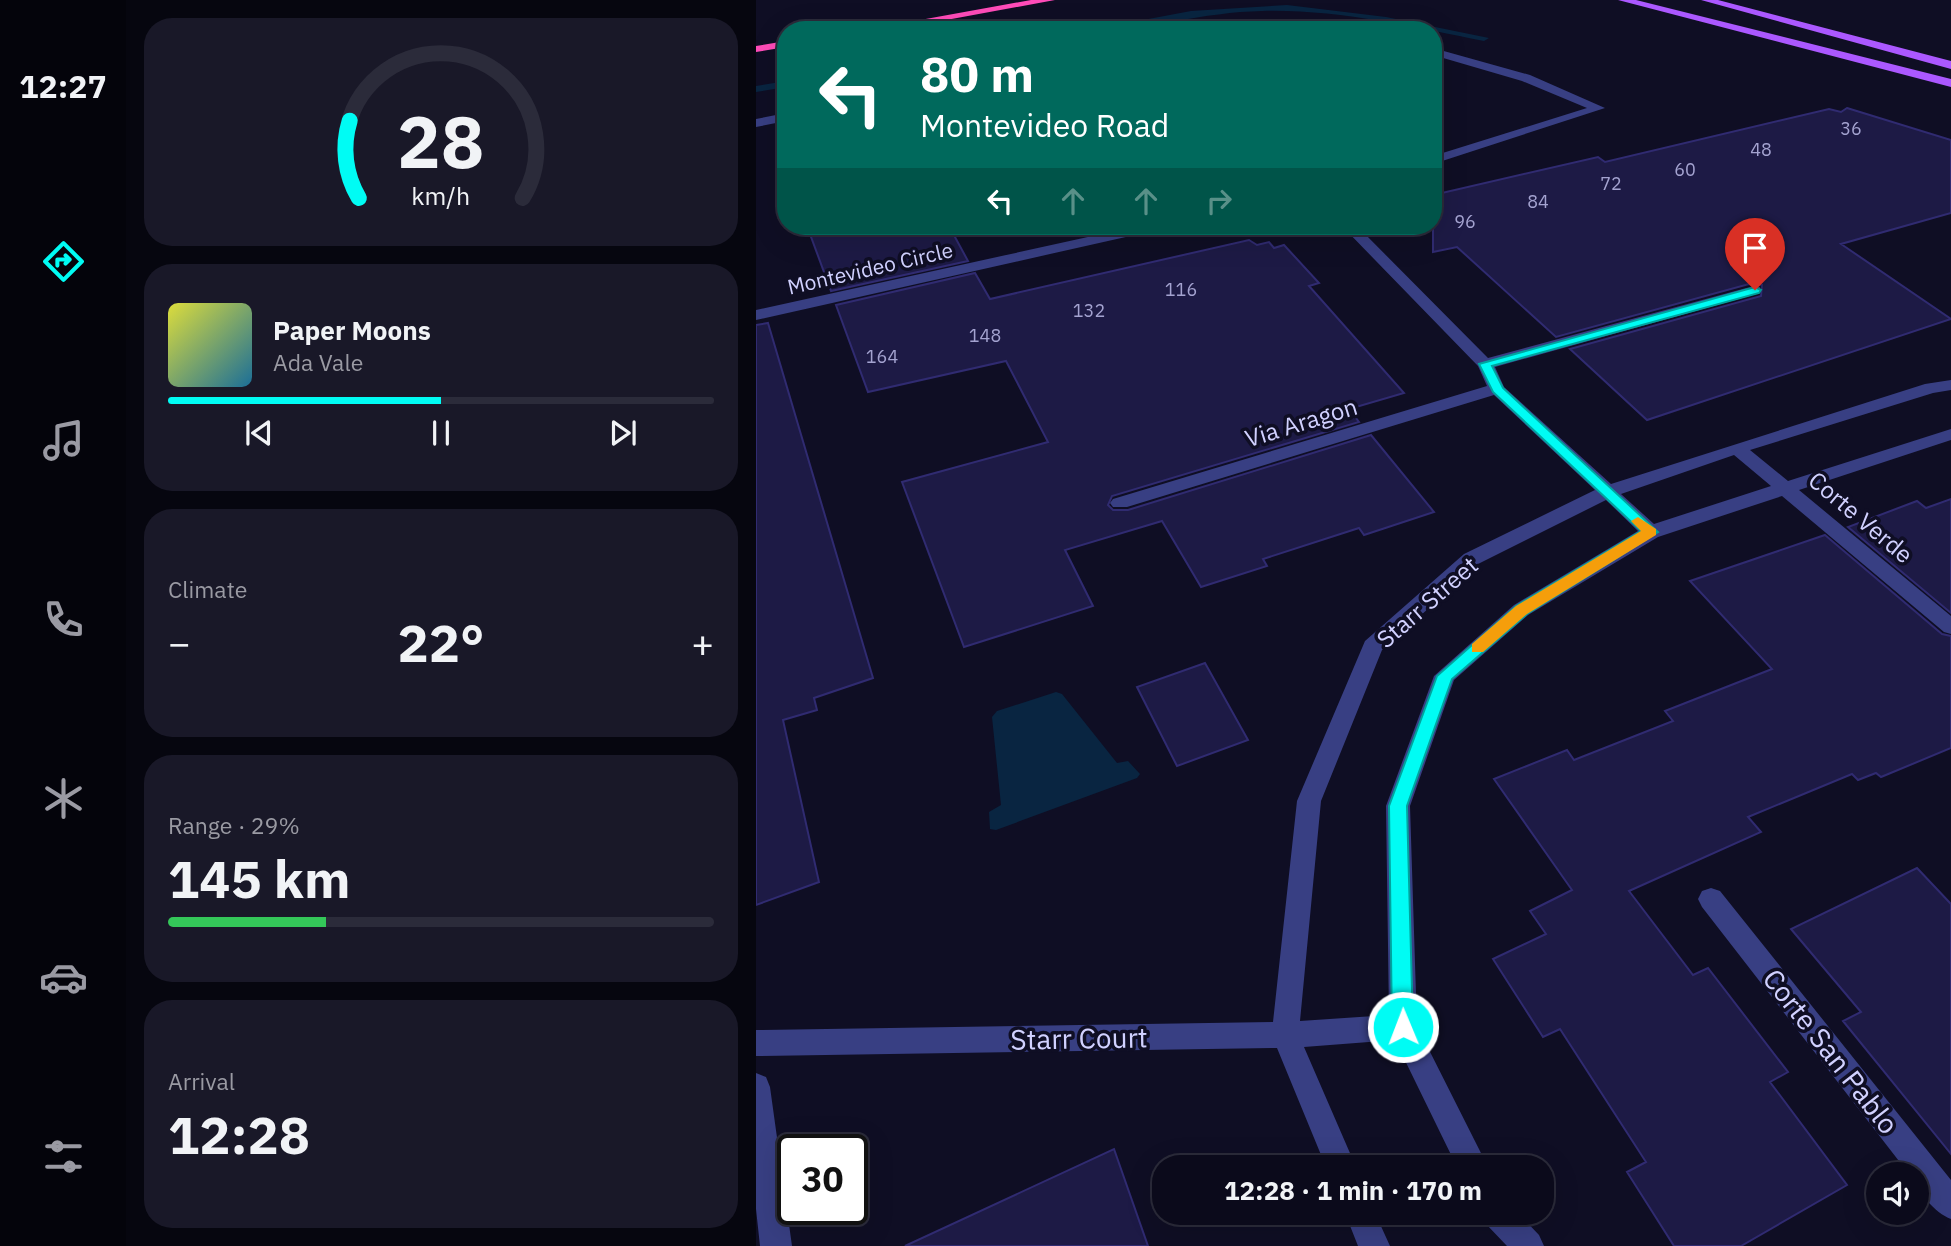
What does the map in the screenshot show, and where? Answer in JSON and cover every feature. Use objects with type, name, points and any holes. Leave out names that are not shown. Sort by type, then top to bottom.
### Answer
[{"type":"highway","points":[[924,21],[1050,0]]},
{"type":"highway","points":[[756,49],[777,46]]},
{"type":"main road","points":[[1623,0],[1951,83]]},
{"type":"main road","points":[[1706,0],[1723,2],[1951,65]]},
{"type":"street","points":[[1442,54],[1526,78],[1599,108],[1442,157]]},
{"type":"street","points":[[756,123],[777,119]]},
{"type":"street","name":"Montevideo Circle","points":[[756,315],[1116,235]]},
{"type":"street","points":[[1358,235],[1485,364],[1497,389],[1605,493],[1651,532]]},
{"type":"street","points":[[1485,364],[1755,290]]},
{"type":"street","name":"Starr Street","points":[[1335,1155],[1285,1035],[1309,801],[1373,646],[1471,559],[1605,493],[1737,448],[1931,388],[1951,386]]},
{"type":"street","name":"Via Aragon","points":[[1119,503],[1497,389]]},
{"type":"street","points":[[1467,1155],[1403,1027],[1398,806],[1445,676],[1521,610],[1651,532],[1951,434]]},
{"type":"street","name":"Corte Verde","points":[[1737,448],[1951,627]]},
{"type":"street","name":"Corte San Pablo","points":[[1712,899],[1951,1204]]},
{"type":"street","name":"Starr Court","points":[[756,1043],[1285,1035],[1403,1027]]},
{"type":"street","points":[[756,1087],[776,1246]]},
{"type":"street","points":[[1365,1225],[1374,1246]]},
{"type":"street","points":[[1508,1225],[1528,1246]]},
{"type":"water","points":[[1056,692],[1062,694],[1117,763],[1128,761],[1140,774],[1137,778],[996,830],[990,829],[989,812],[1001,805],[992,717],[997,711]]},
{"type":"building","points":[[1847,108],[1951,140],[1951,213],[1841,244],[1951,319],[1647,420],[1570,349],[1761,296],[1762,285],[1749,284],[1556,337],[1457,247],[1433,252],[1433,235],[1442,235],[1442,193],[1598,157],[1605,162],[1829,109],[1841,112]]},
{"type":"building","points":[[810,235],[954,235],[968,261],[831,291]]},
{"type":"building","points":[[1249,240],[1257,245],[1269,242],[1274,248],[1284,245],[1319,283],[1309,286],[1404,393],[1349,409],[1359,422],[1112,496],[1108,505],[1113,510],[1128,510],[1371,435],[1434,512],[1364,535],[1359,528],[1263,559],[1267,566],[1201,587],[1162,521],[1065,550],[1093,606],[964,647],[902,482],[1048,442],[1006,361],[868,392],[836,305],[975,273],[990,299]]},
{"type":"building","points":[[768,323],[873,678],[814,698],[817,710],[783,720],[819,882],[756,905],[756,325]]},
{"type":"building","points":[[1951,499],[1951,613],[1848,527],[1917,501],[1926,508]]},
{"type":"building","points":[[1825,535],[1942,634],[1951,636],[1951,748],[1881,777],[1876,773],[1858,780],[1852,774],[1748,817],[1761,832],[1629,891],[1693,975],[1708,968],[1788,1072],[1770,1082],[1847,1185],[1741,1246],[1674,1246],[1627,1172],[1646,1162],[1560,1029],[1543,1037],[1493,959],[1546,934],[1530,911],[1572,890],[1494,779],[1567,750],[1574,760],[1673,721],[1665,711],[1772,669],[1690,581]]},
{"type":"building","points":[[1205,663],[1248,740],[1177,766],[1137,687]]},
{"type":"building","points":[[1917,868],[1951,904],[1951,1154],[1843,1021],[1861,1012],[1791,929]]},
{"type":"building","points":[[1114,1149],[1148,1246],[905,1246]]},
{"type":"waterway","points":[[1145,21],[1215,11],[1263,8],[1312,10],[1392,21]]},
{"type":"waterway","points":[[1442,30],[1484,38]]},
{"type":"waterway","points":[[756,89],[777,86]]},
{"type":"slow traffic","points":[[1477,648],[1521,610],[1651,532],[1638,521]]},
{"type":"route","points":[[1403,1027],[1398,806],[1445,676],[1521,610],[1651,532],[1605,493],[1497,389],[1485,364],[1755,290]]}]
